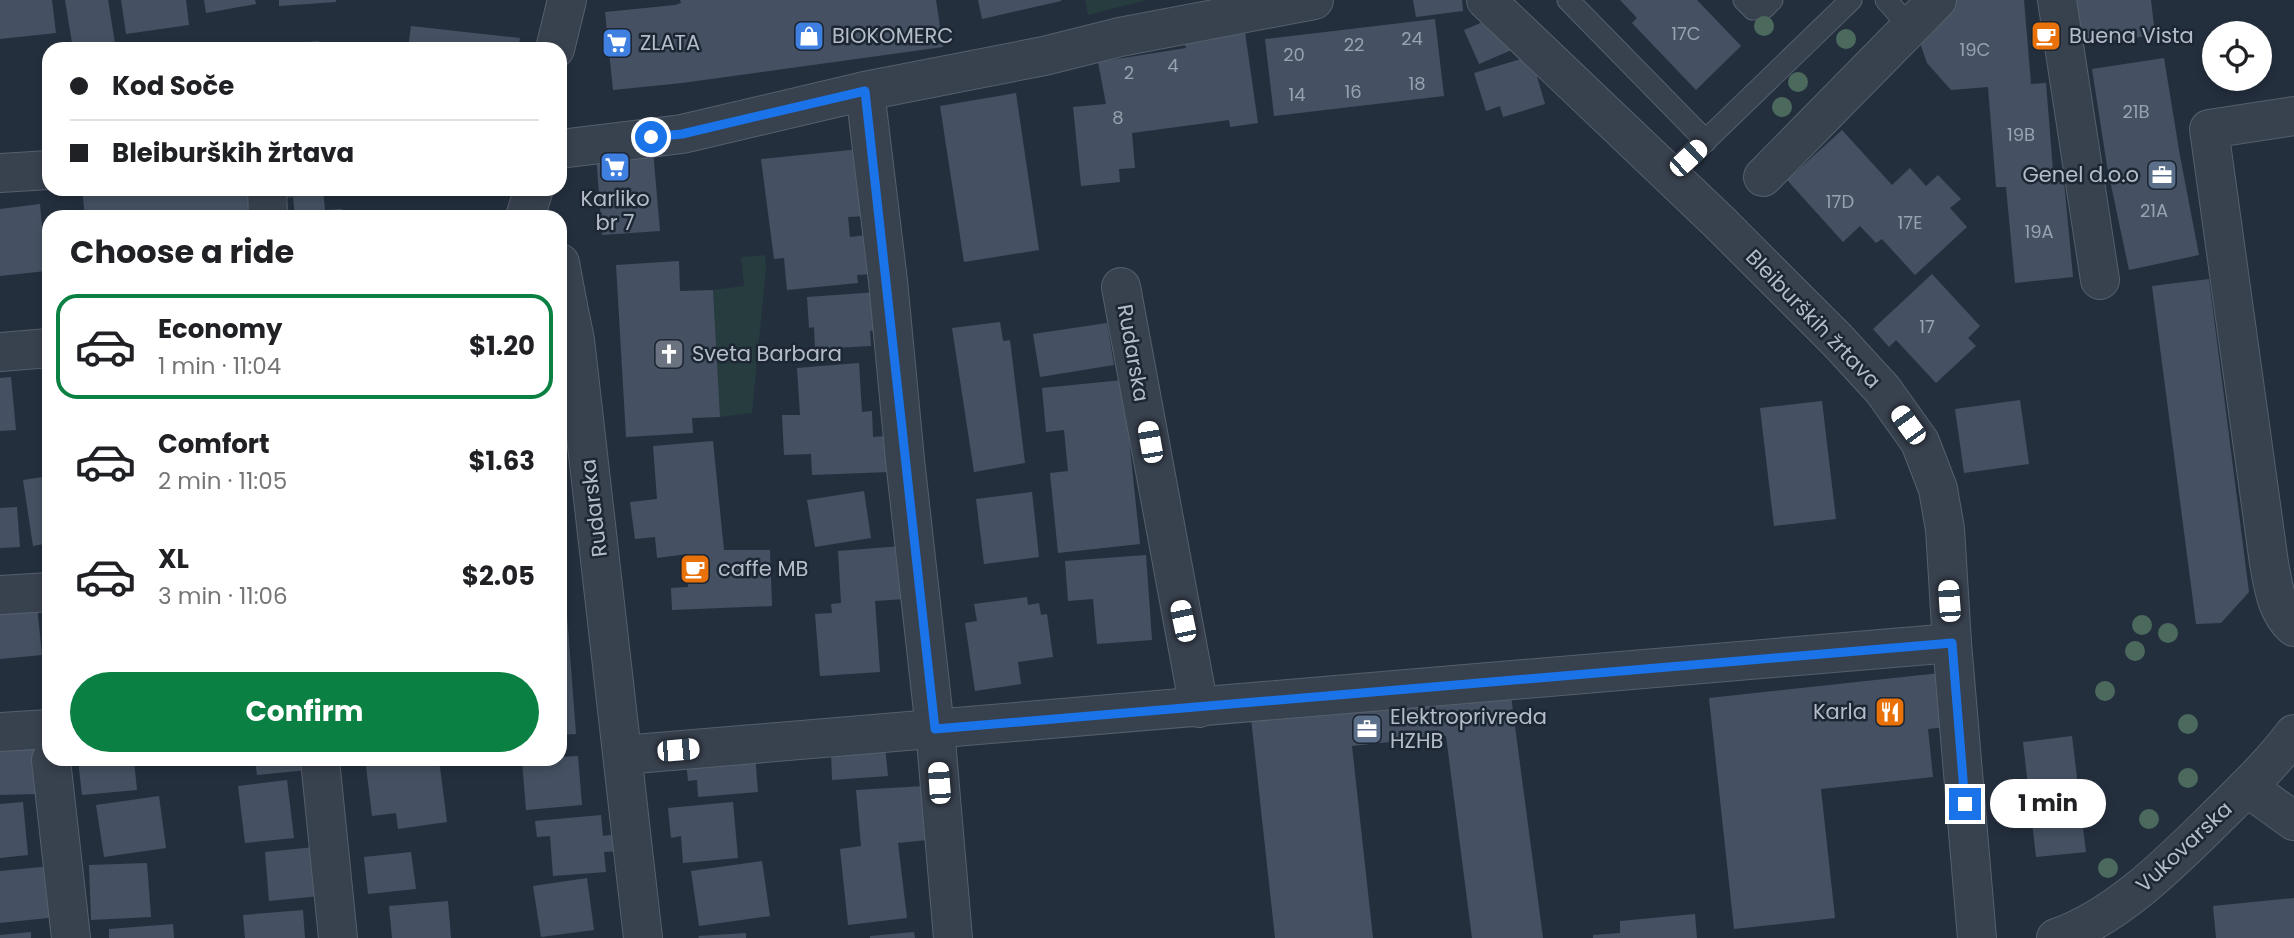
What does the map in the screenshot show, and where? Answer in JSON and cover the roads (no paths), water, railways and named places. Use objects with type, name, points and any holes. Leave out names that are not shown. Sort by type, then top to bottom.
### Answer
[{"type":"street","points":[[557,42],[567,0]]},
{"type":"street","points":[[567,148],[682,134],[865,91],[1120,37],[1314,0]]},
{"type":"street","name":"Bleiburških žrtava","points":[[1486,0],[1718,221],[1838,341],[1883,390],[1920,442],[1938,489],[1945,529],[1977,938]]},
{"type":"street","points":[[1763,177],[1897,13],[1937,0]]},
{"type":"street","points":[[2057,0],[2100,280]]},
{"type":"street","points":[[865,91],[888,281],[906,474],[935,729],[953,938]]},
{"type":"street","points":[[2294,116],[2208,129],[2269,563],[2275,596],[2294,627]]},
{"type":"street","points":[[0,173],[42,170]]},
{"type":"street","name":"Rudarska","points":[[1121,287],[1199,708]]},
{"type":"street","name":"Rudarska","points":[[567,331],[623,755],[643,938]]},
{"type":"street","points":[[0,352],[42,349]]},
{"type":"street","points":[[0,595],[42,592]]},
{"type":"street","points":[[623,755],[1952,643]]},
{"type":"street","points":[[0,732],[42,729]]},
{"type":"street","name":"Vukovarska","points":[[2056,938],[2122,902],[2167,866],[2272,763],[2294,734]]},
{"type":"street","points":[[52,766],[71,938]]},
{"type":"street","points":[[321,766],[338,938]]},
{"type":"street","points":[[2247,787],[2294,821]]},
{"type":"lane","points":[[1568,0],[1706,141]]},
{"type":"lane","points":[[1744,0],[1753,9],[1764,8],[1772,0]]},
{"type":"lane","points":[[1669,176],[1851,0]]},
{"type":"place","name":"BIOKOMERC","points":[[809,36]]},
{"type":"place","name":"Buena Vista","points":[[2046,36]]},
{"type":"place","name":"ZLATA","points":[[617,43]]},
{"type":"place","name":"Karliko br 7","points":[[615,167]]},
{"type":"place","name":"Genel d.o.o","points":[[2162,175]]},
{"type":"place","name":"Sveta Barbara","points":[[669,354]]},
{"type":"place","name":"caffe MB","points":[[695,569]]},
{"type":"place","name":"Karla","points":[[1890,712]]},
{"type":"place","name":"Elektroprivreda HZHB","points":[[1367,729]]}]
